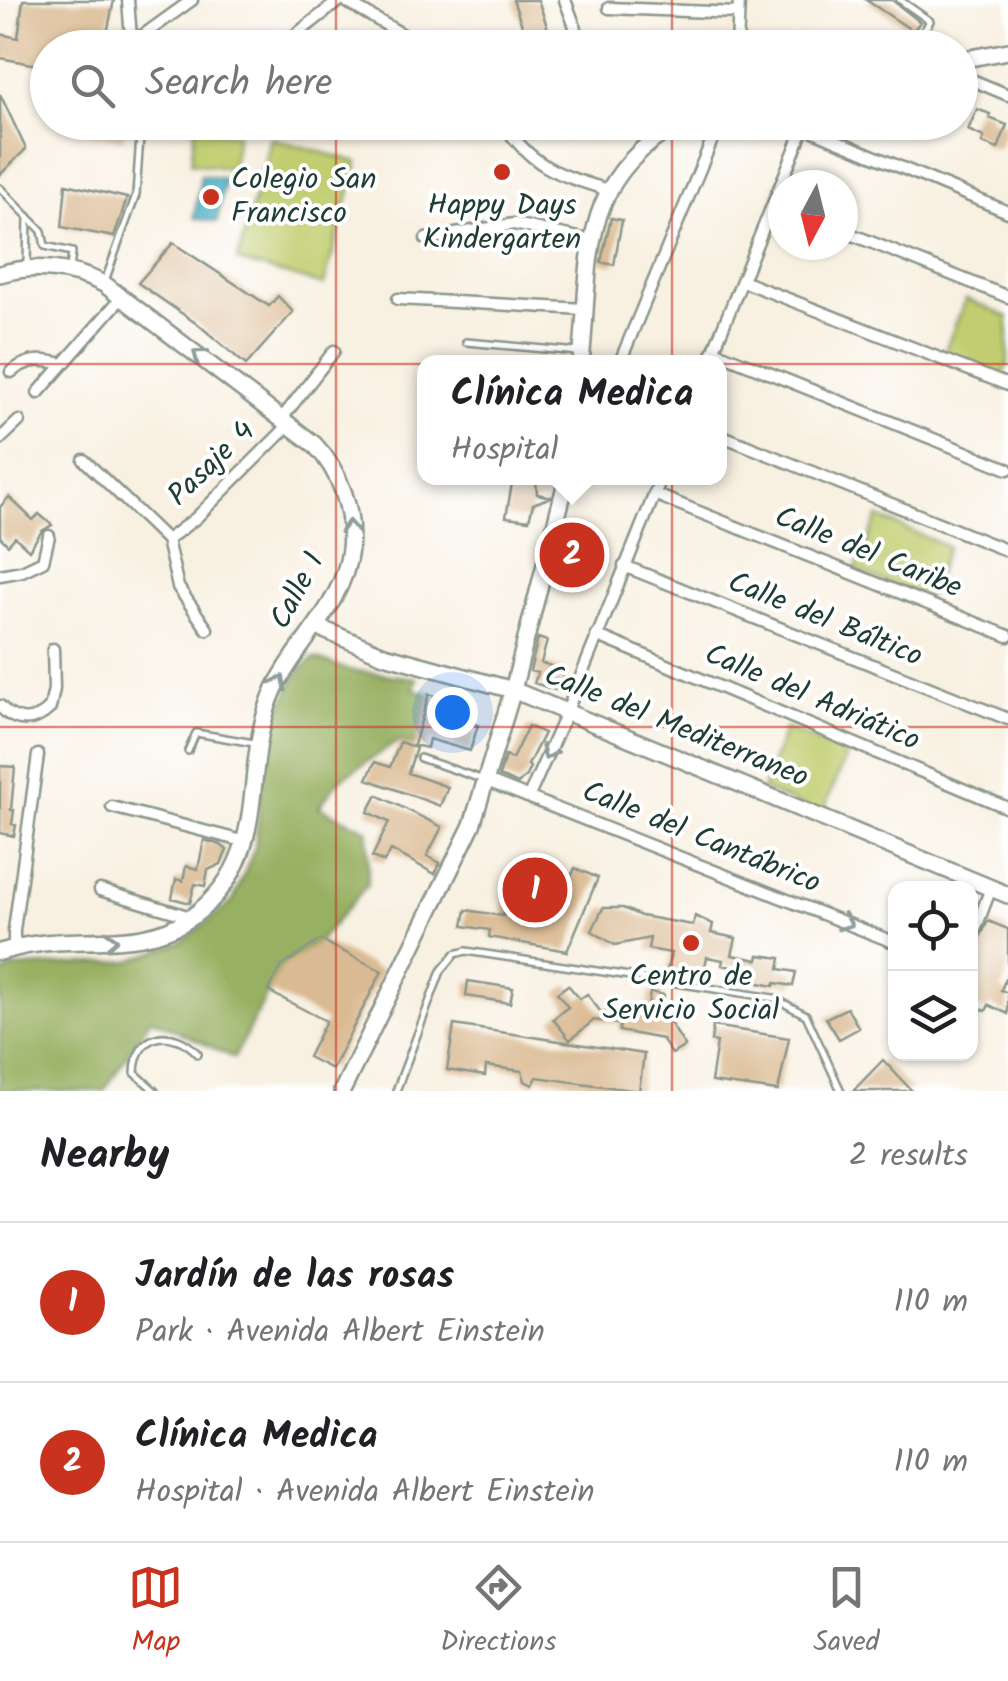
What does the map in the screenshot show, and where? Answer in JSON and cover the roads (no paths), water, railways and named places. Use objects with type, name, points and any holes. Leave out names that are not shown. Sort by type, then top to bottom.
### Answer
[{"type":"street","points":[[128,0],[131,30]]},
{"type":"street","points":[[150,30],[192,0]]},
{"type":"street","points":[[303,30],[342,0],[394,30]]},
{"type":"street","points":[[565,0],[576,30]]},
{"type":"street","points":[[738,30],[739,0]]},
{"type":"street","points":[[609,8],[738,13]]},
{"type":"street","points":[[978,57],[1008,51]]},
{"type":"street","points":[[978,82],[1008,94]]},
{"type":"street","points":[[514,140],[538,164],[558,175],[608,190]]},
{"type":"street","points":[[582,355],[592,241],[608,190],[629,160],[651,140]]},
{"type":"street","points":[[623,355],[712,140]]},
{"type":"street","points":[[790,170],[800,140]]},
{"type":"street","points":[[842,140],[1008,212]]},
{"type":"street","points":[[426,239],[514,224],[592,241]]},
{"type":"street","points":[[713,355],[768,227]]},
{"type":"street","points":[[858,237],[1008,297]]},
{"type":"street","name":"Calle 1","points":[[1,273],[27,268],[70,272],[104,284],[287,420],[328,460],[342,489],[350,524],[348,560],[318,628],[296,654],[274,691],[257,744],[252,820],[225,885],[192,917],[163,932],[136,938],[34,944],[3,951]]},
{"type":"street","points":[[742,280],[1008,385]]},
{"type":"street","points":[[38,392],[122,297]]},
{"type":"street","points":[[398,299],[585,309]]},
{"type":"street","name":"Pasaje 4","points":[[167,540],[196,518],[287,420],[334,351]]},
{"type":"street","points":[[11,372],[24,362],[42,358],[64,364]]},
{"type":"street","points":[[727,363],[1008,469]]},
{"type":"street","points":[[0,440],[19,421]]},
{"type":"street","points":[[727,438],[1008,551]]},
{"type":"street","name":"Pasaje 4","points":[[84,460],[167,540],[178,586],[207,628]]},
{"type":"street","points":[[342,1091],[458,855],[487,782],[564,485]]},
{"type":"street","points":[[529,796],[658,485]]},
{"type":"street","name":"Calle del Caribe","points":[[654,494],[1008,636]]},
{"type":"street","points":[[0,575],[22,571],[43,560],[50,536]]},
{"type":"street","name":"Calle del Báltico","points":[[624,566],[1008,719]]},
{"type":"street","name":"Calle del Mediterraneo","points":[[318,628],[384,656],[513,690],[1008,895]]},
{"type":"street","name":"Calle del Adriático","points":[[596,634],[1008,808]]},
{"type":"street","points":[[0,706],[10,717],[21,720],[44,714],[53,699],[53,649]]},
{"type":"street","points":[[3,951],[14,930],[38,755]]},
{"type":"street","name":"Calle del Cantábrico","points":[[487,782],[888,940]]},
{"type":"street","points":[[112,807],[246,842]]},
{"type":"street","points":[[978,922],[992,888]]},
{"type":"street","points":[[100,890],[192,917]]},
{"type":"lane","points":[[900,0],[930,20],[924,30]]},
{"type":"lane","points":[[104,284],[136,195],[139,140]]},
{"type":"lane","points":[[0,188],[42,231],[45,246],[72,252],[70,272]]},
{"type":"lane","points":[[27,268],[28,216]]},
{"type":"lane","points":[[466,342],[560,355]]},
{"type":"lane","points":[[188,751],[196,733],[257,744]]},
{"type":"lane","points":[[420,758],[487,782]]},
{"type":"lane","points":[[396,1091],[441,971],[455,954],[466,951],[774,998],[793,1005],[806,1014],[841,1091]]},
{"type":"lane","points":[[156,1091],[135,1073],[135,1058],[145,1045],[158,1036],[174,1037],[198,1054]]},
{"type":"water","points":[[201,175],[225,179],[217,222],[194,218]]},
{"type":"place","name":"Happy Days Kindergarten","points":[[502,172]]},
{"type":"place","name":"Colegio San Francisco","points":[[211,197]]},
{"type":"place","name":"Clínica Medica","points":[[572,555]]},
{"type":"place","name":"Jardín de las rosas","points":[[535,890]]},
{"type":"place","name":"Centro de Servicio Social","points":[[691,943]]}]
